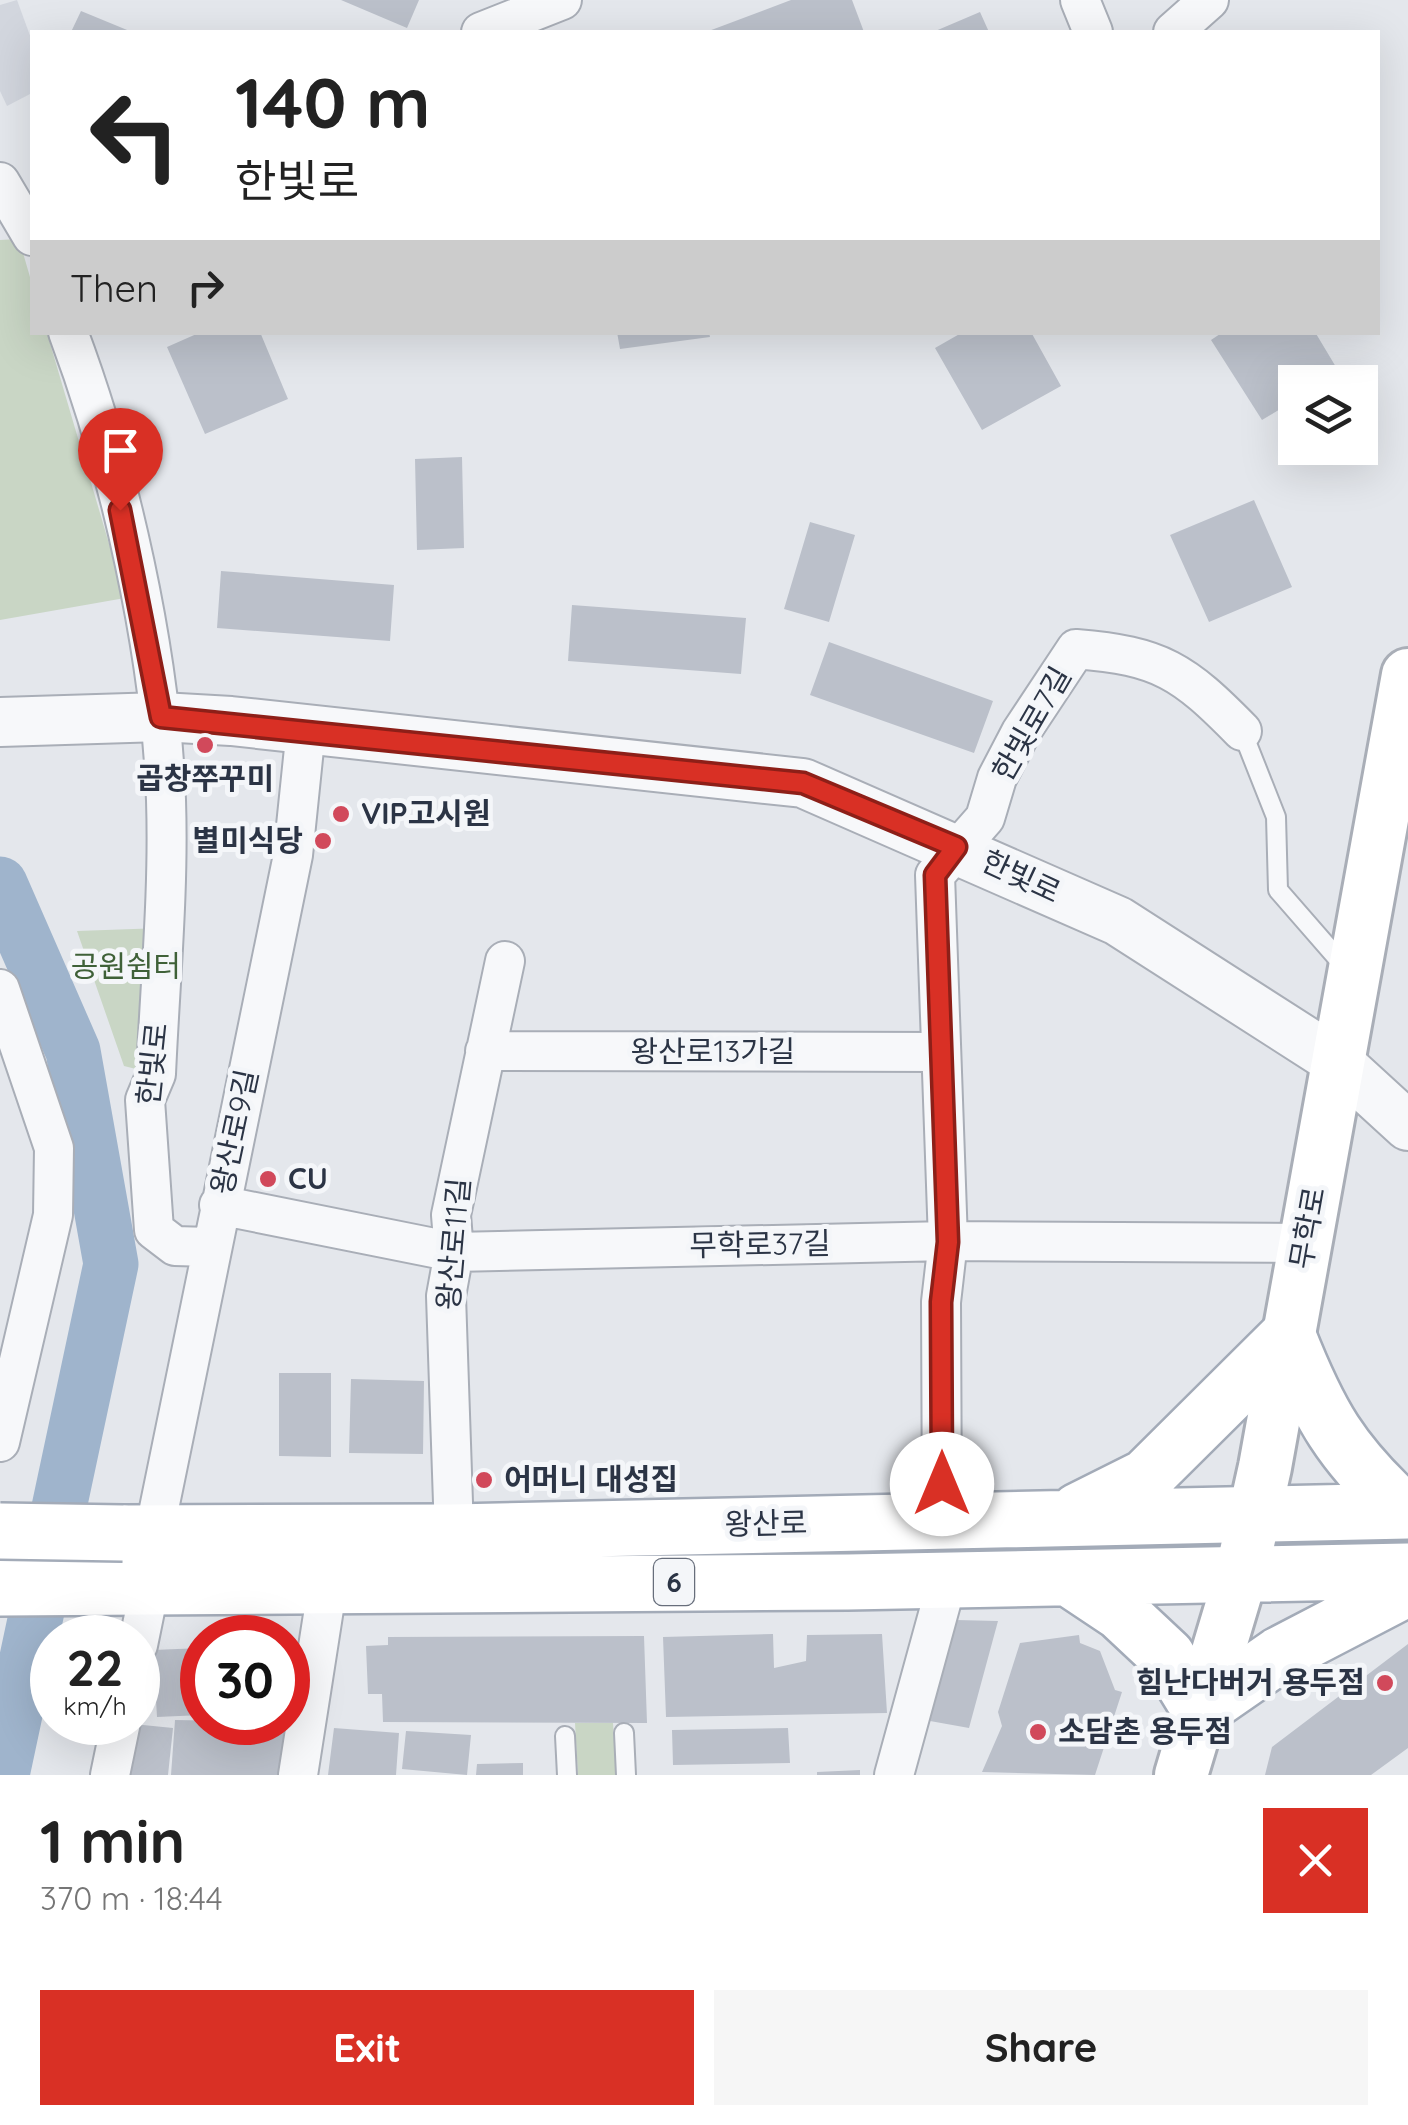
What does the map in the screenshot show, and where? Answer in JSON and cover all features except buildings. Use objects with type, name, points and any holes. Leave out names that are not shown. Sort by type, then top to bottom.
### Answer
[{"type":"main road","name":"무학로","points":[[1181,1775],[1256,1512],[1408,674]]},
{"type":"main road","points":[[1067,1517],[1146,1477],[1288,1336],[1316,1406],[1345,1452],[1406,1511]]},
{"type":"main road","name":"왕산로","points":[[133,1554],[454,1532],[1406,1511]]},
{"type":"main road","name":"6","points":[[0,1531],[133,1554]]},
{"type":"main road","name":"왕산로","points":[[133,1554],[328,1582],[728,1582],[1408,1571]]},
{"type":"main road","name":"6","points":[[0,1588],[133,1554]]},
{"type":"main road","points":[[1069,1578],[1120,1612],[1168,1656],[1200,1710],[1279,1656],[1408,1588]]},
{"type":"street","points":[[1080,0],[1092,30]]},
{"type":"street","points":[[1174,30],[1209,0]]},
{"type":"street","points":[[486,30],[553,2]]},
{"type":"street","points":[[0,182],[23,223]]},
{"type":"street","name":"한빛로","points":[[69,335],[98,412],[161,717],[166,803],[156,1074],[145,1100],[154,1230],[175,1246],[210,1248]]},
{"type":"street","name":"한빛로7길","points":[[942,1520],[941,1302],[948,1242],[935,875],[984,818],[997,778],[1021,732],[1076,649],[1123,653],[1168,666],[1200,689],[1242,731]]},
{"type":"street","name":"한빛로","points":[[0,722],[161,717],[803,783],[1118,921],[1338,1062],[1408,1126]]},
{"type":"street","name":"왕산로9길","points":[[136,1615],[133,1554],[220,1205],[293,855],[306,729]]},
{"type":"street","name":"왕산로11길","points":[[454,1532],[446,1296],[454,1252],[450,1215],[505,961]]},
{"type":"street","points":[[0,989],[54,1148],[53,1215],[0,1442]]},
{"type":"street","name":"왕산로13가길","points":[[485,1051],[941,1052]]},
{"type":"street","name":"무학로37길","points":[[220,1205],[454,1252],[948,1242],[1305,1243]]},
{"type":"street","points":[[894,1775],[948,1578]]},
{"type":"street","points":[[298,1775],[328,1582]]},
{"type":"street","points":[[110,1775],[117,1745]]},
{"type":"lane","points":[[1242,731],[1276,817],[1278,890],[1353,976]]},
{"type":"lane","points":[[644,1549],[710,1526]]},
{"type":"lane","points":[[133,1554],[210,1555]]},
{"type":"lane","points":[[1184,1557],[1240,1575]]},
{"type":"lane","points":[[728,1582],[871,1561]]},
{"type":"lane","points":[[624,1733],[626,1775]]},
{"type":"lane","points":[[564,1736],[566,1775]]},
{"type":"shaded area","points":[[17,0],[30,36],[30,94],[7,106],[0,91],[0,5]]},
{"type":"green space","points":[[19,239],[30,277],[30,335],[48,335],[125,598],[0,620],[0,240]]},
{"type":"green space","name":"공원쉼터","points":[[162,928],[156,1074],[124,1066],[77,931]]},
{"type":"green space","points":[[575,1723],[613,1723],[616,1775],[578,1775]]},
{"type":"waterway","points":[[0,884],[73,1051],[111,1264],[2,1775]]},
{"type":"place","name":"곱창쭈꾸미","points":[[205,745]]},
{"type":"place","name":"VIP고시원","points":[[341,814]]},
{"type":"place","name":"별미식당","points":[[323,841]]},
{"type":"place","name":"CU","points":[[268,1179]]},
{"type":"place","name":"어머니 대성집","points":[[484,1480]]},
{"type":"place","name":"힘난다버거 용두점","points":[[1385,1683]]},
{"type":"place","name":"소담촌 용두점","points":[[1038,1732]]},
{"type":"route","points":[[120,510],[161,717],[232,721],[803,783],[956,847],[935,875],[948,1242],[941,1302],[942,1484]]}]
